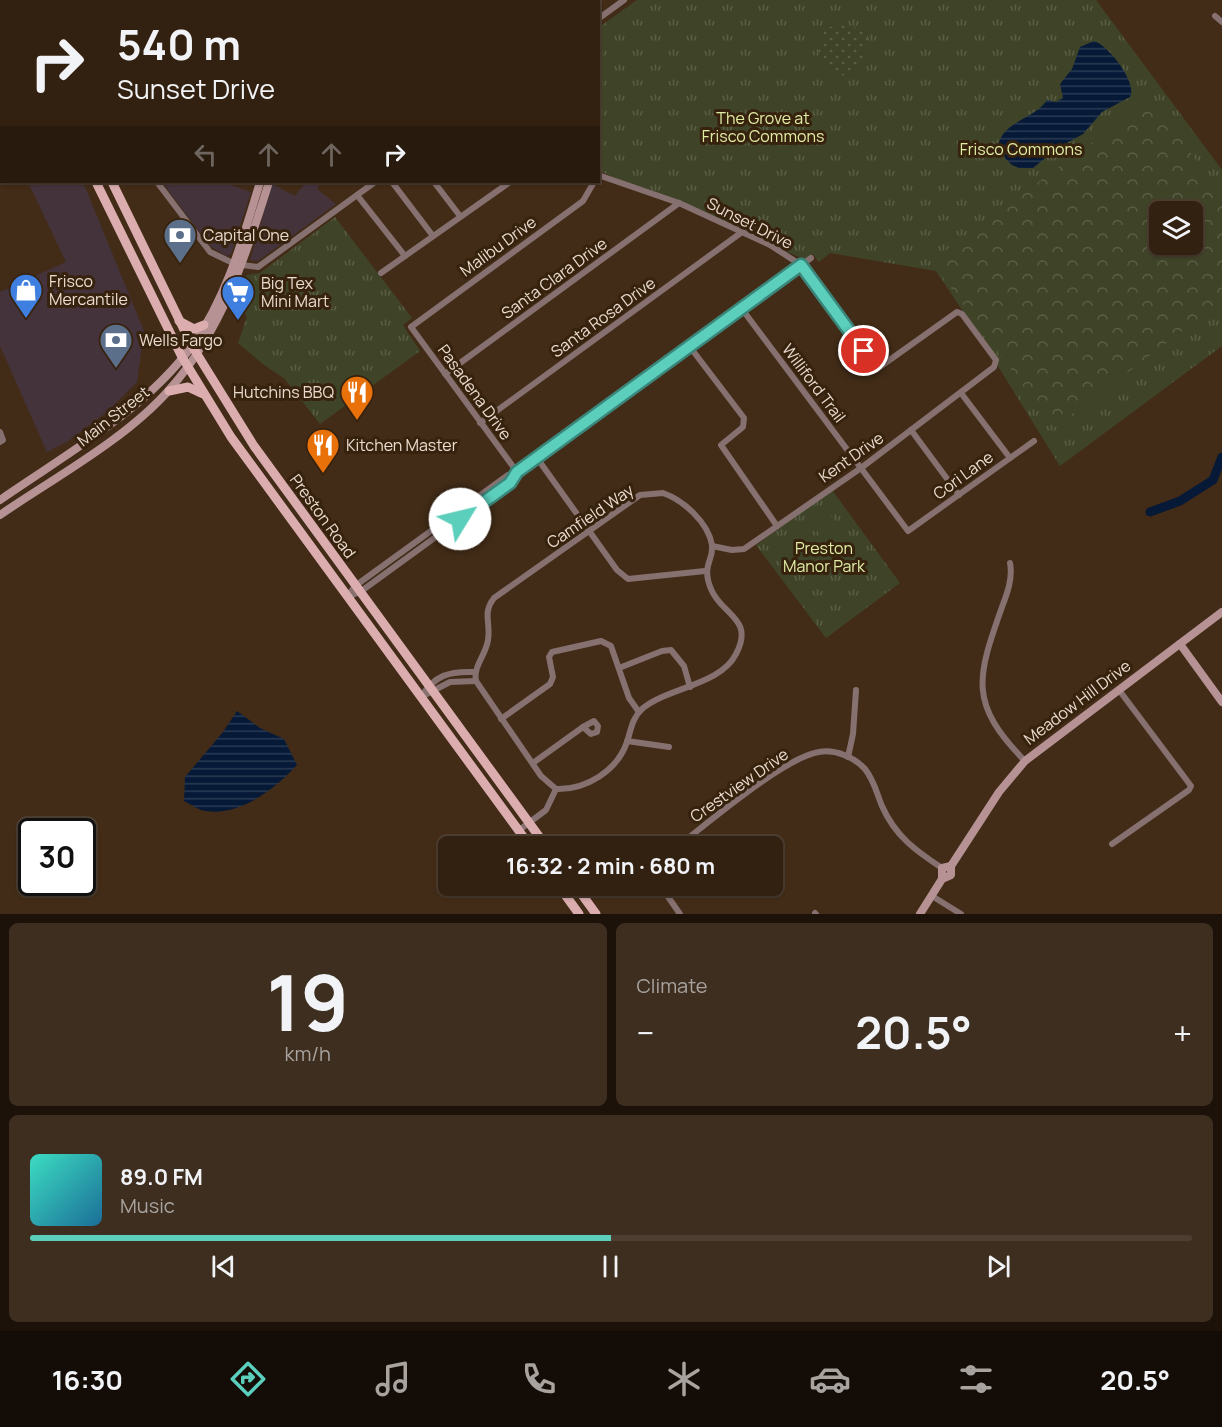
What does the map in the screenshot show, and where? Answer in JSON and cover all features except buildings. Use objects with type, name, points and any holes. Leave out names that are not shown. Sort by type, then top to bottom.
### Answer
[{"type":"main road","name":"Preston Road","points":[[96,183],[182,357],[205,396],[279,504],[522,836]]},
{"type":"main road","name":"Preston Road","points":[[112,183],[194,350],[254,446],[539,836]]},
{"type":"main road","name":"Main Street","points":[[0,500],[141,400],[182,357],[194,350],[236,283],[238,265],[260,183]]},
{"type":"main road","name":"Main Street","points":[[0,515],[136,421],[169,391],[188,367],[204,325],[238,265],[269,183]]},
{"type":"main road","points":[[126,247],[140,242]]},
{"type":"main road","points":[[178,320],[189,328],[204,325]]},
{"type":"main road","points":[[169,391],[188,387],[205,396]]},
{"type":"main road","points":[[60,459],[67,469]]},
{"type":"main road","points":[[279,504],[290,496]]},
{"type":"main road","name":"Meadow Hill Drive","points":[[920,914],[942,879],[951,875],[946,867],[999,792],[1025,761],[1222,612]]},
{"type":"main road","points":[[1180,644],[1222,702]]},
{"type":"main road","points":[[566,896],[579,914]]},
{"type":"main road","points":[[583,896],[596,914]]},
{"type":"street","points":[[600,17],[624,0]]},
{"type":"street","points":[[1215,16],[1222,22]]},
{"type":"street","name":"Sunset Drive","points":[[600,175],[679,203],[770,245],[801,265],[877,369],[953,313],[962,314],[996,363]]},
{"type":"street","points":[[158,183],[210,252],[238,265],[258,267],[374,183]]},
{"type":"street","points":[[393,183],[433,236]]},
{"type":"street","points":[[435,183],[460,216]]},
{"type":"street","points":[[381,273],[509,183]]},
{"type":"street","name":"Malibu Drive","points":[[411,327],[583,201],[593,183]]},
{"type":"street","points":[[357,195],[405,256]]},
{"type":"street","name":"Santa Clara Drive","points":[[445,374],[679,203]]},
{"type":"street","name":"Santa Rosa Drive","points":[[480,423],[742,232]]},
{"type":"street","points":[[347,597],[424,540],[510,483],[517,472],[810,258]]},
{"type":"street","name":"Williford Trail","points":[[742,309],[908,531]]},
{"type":"street","name":"Pasadena Drive","points":[[411,327],[517,472]]},
{"type":"street","points":[[690,347],[744,418],[743,427],[721,445],[777,526]]},
{"type":"street","name":"Kent Drive","points":[[712,546],[739,550],[777,526],[861,468],[961,393],[996,363]]},
{"type":"street","points":[[961,393],[1010,458]]},
{"type":"street","points":[[911,430],[959,495]]},
{"type":"street","points":[[0,432],[2,441]]},
{"type":"street","name":"Cori Lane","points":[[908,531],[1034,441]]},
{"type":"street","points":[[537,458],[617,570],[628,579],[705,571]]},
{"type":"street","name":"Camfield Way","points":[[474,672],[488,639],[486,611],[494,598],[640,495],[663,493],[675,497],[701,524],[712,546]]},
{"type":"street","points":[[420,697],[450,672],[474,672],[476,681],[541,776],[556,789],[574,788],[596,779],[615,764],[639,712],[650,704],[690,687],[729,664],[737,653],[742,640],[741,630],[735,616],[713,595],[705,571],[712,546]]},
{"type":"street","points":[[1010,563],[1006,596],[985,654],[982,680],[989,714],[1009,744],[1025,761]]},
{"type":"street","points":[[501,719],[550,684],[553,677],[549,657],[552,652],[604,641],[611,646],[629,698],[639,712]]},
{"type":"street","points":[[619,668],[671,650],[684,666],[690,687]]},
{"type":"street","points":[[431,689],[450,682],[476,681]]},
{"type":"street","points":[[856,690],[853,734],[848,757],[865,769],[895,831],[918,853],[946,867]]},
{"type":"street","points":[[1112,844],[1189,790],[1191,786],[1119,690]]},
{"type":"street","points":[[533,763],[583,727]]},
{"type":"street","points":[[627,741],[669,747]]},
{"type":"street","name":"Crestview Drive","points":[[691,836],[784,767],[820,752],[835,752],[848,757]]},
{"type":"street","points":[[518,831],[546,810],[556,789]]},
{"type":"street","points":[[667,896],[680,914]]},
{"type":"street","points":[[932,896],[961,914]]},
{"type":"shaded area","points":[[28,183],[83,183],[144,331],[137,382],[107,412],[67,442],[47,452],[0,346],[0,292],[66,262]]},
{"type":"shaded area","points":[[163,183],[225,183],[251,192],[231,254],[226,256],[210,246]]},
{"type":"shaded area","points":[[305,183],[321,183],[317,189],[336,204],[258,261],[250,260],[272,184],[295,196]]},
{"type":"green space","name":"Frisco Commons","points":[[637,0],[1096,0],[1222,170],[1222,346],[1060,466],[936,271],[830,253],[819,262],[813,254],[804,259],[600,171],[600,27]]},
{"type":"green space","points":[[842,24],[857,28],[867,35],[867,43],[865,56],[859,67],[840,76],[825,68],[819,57],[819,50],[826,28]]},
{"type":"green space","points":[[1153,98],[1222,198],[1222,301],[1054,428],[931,261]]},
{"type":"green space","points":[[335,217],[412,318],[403,325],[420,351],[320,424],[285,379],[238,343],[247,317],[234,298],[247,275],[260,273]]},
{"type":"green space","name":"Preston Manor Park","points":[[832,490],[900,583],[826,638],[756,545]]},
{"type":"green space","points":[[831,516],[839,526],[822,538],[815,528]]},
{"type":"water","points":[[1094,41],[1107,49],[1126,74],[1130,83],[1130,97],[1102,112],[1083,134],[1056,149],[1033,168],[1019,168],[1012,165],[1005,158],[999,142],[1003,135],[1047,100],[1056,102],[1063,98],[1060,84],[1072,69],[1080,47]]},
{"type":"water","points":[[237,711],[260,728],[284,739],[297,765],[278,783],[254,800],[228,810],[215,812],[201,810],[184,801],[185,777],[223,732]]},
{"type":"waterway","points":[[1150,512],[1180,501],[1213,480],[1222,457]]},
{"type":"place","name":"Capital One","points":[[180,264]]},
{"type":"place","name":"Frisco Mercantile","points":[[26,319]]},
{"type":"place","name":"Big Tex Mini Mart","points":[[238,321]]},
{"type":"place","name":"Wells Fargo","points":[[116,369]]},
{"type":"place","name":"Hutchins BBQ","points":[[357,421]]},
{"type":"place","name":"Kitchen Master","points":[[323,474]]},
{"type":"route","points":[[460,519],[510,483],[517,472],[801,265],[864,351]]},
{"type":"park label","name":"The Grove at Frisco Commons","points":[[763,127]]}]
